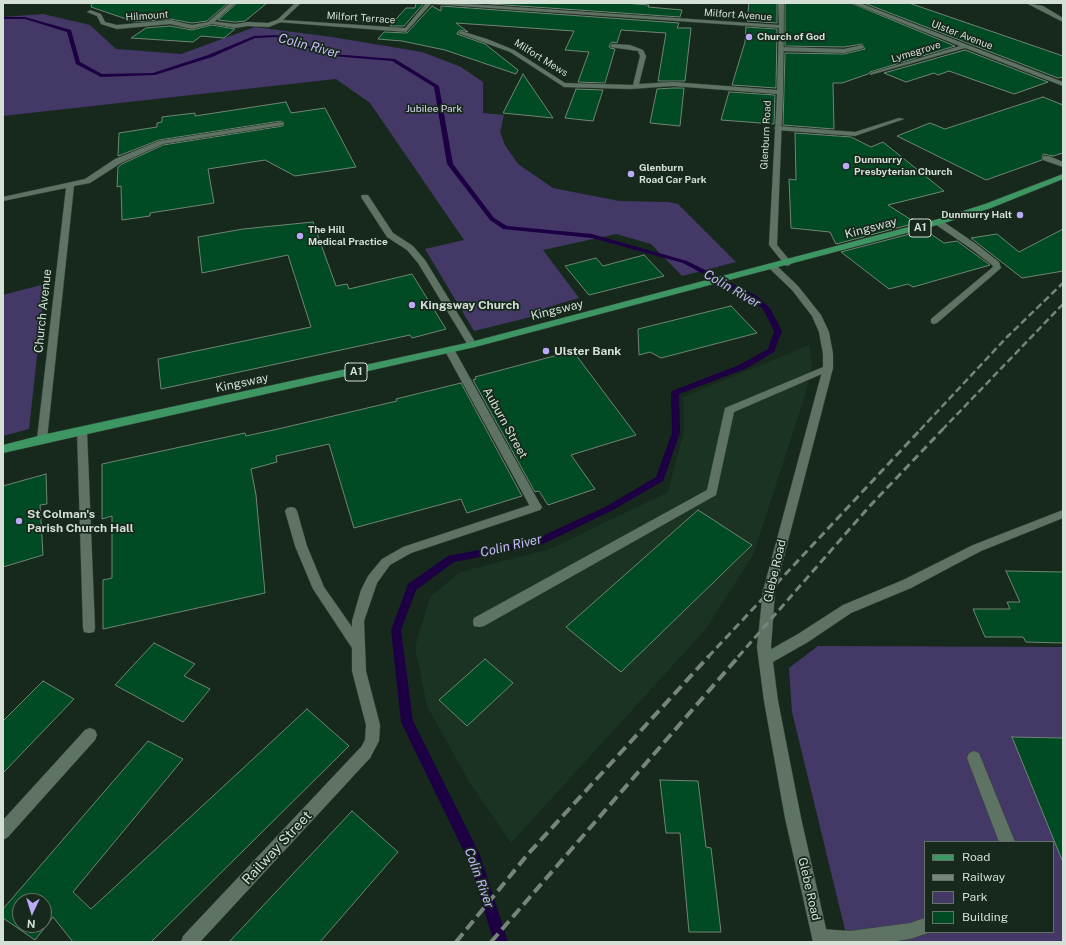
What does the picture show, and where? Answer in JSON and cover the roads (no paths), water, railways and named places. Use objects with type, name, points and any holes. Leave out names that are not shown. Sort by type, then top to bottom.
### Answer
[{"type":"main road","name":"Kingsway","points":[[3,449],[42,439],[450,351],[773,267],[938,222],[988,206],[1063,176]]},
{"type":"street","points":[[210,23],[233,3]]},
{"type":"street","points":[[210,23],[235,26],[248,24],[269,26],[279,21],[298,3]]},
{"type":"street","name":"Milfort Terrace","points":[[279,21],[406,30],[430,3]]},
{"type":"street","name":"Milfort Avenue","points":[[430,3],[781,27]]},
{"type":"street","name":"Glenburn Road","points":[[780,3],[780,92],[777,128],[773,245],[788,263]]},
{"type":"street","name":"Ulster Avenue","points":[[855,3],[1063,84]]},
{"type":"street","points":[[1029,3],[1041,7],[1063,20]]},
{"type":"street","name":"Hilmount","points":[[90,12],[99,16],[103,23],[117,27],[164,22],[192,27],[210,23]]},
{"type":"street","name":"Milfort Mews","points":[[461,33],[512,51],[564,85],[636,86],[673,84],[780,92]]},
{"type":"street","points":[[612,46],[630,47],[640,50],[643,56],[636,86]]},
{"type":"street","name":"Lymegrove","points":[[872,74],[965,46]]},
{"type":"street","points":[[781,49],[844,51],[862,47]]},
{"type":"street","points":[[777,128],[855,134],[901,119]]},
{"type":"street","points":[[3,199],[87,181],[118,161],[161,142],[280,124]]},
{"type":"street","points":[[1046,158],[1063,166]]},
{"type":"street","name":"Church Avenue","points":[[42,439],[70,185]]},
{"type":"street","points":[[365,197],[390,235],[410,248],[422,262],[472,345]]},
{"type":"street","points":[[934,321],[997,268],[996,264],[973,246],[938,222]]},
{"type":"street","name":"Glebe Road","points":[[773,267],[795,288],[816,315],[824,332],[828,354],[828,368],[769,591],[765,628],[766,659],[771,701],[793,818],[820,939]]},
{"type":"street","name":"Auburn Street","points":[[359,649],[358,621],[361,606],[367,590],[386,562],[407,550],[536,507],[450,351]]},
{"type":"street","points":[[479,622],[712,492],[729,410],[828,368]]},
{"type":"street","points":[[82,431],[89,628]]},
{"type":"street","points":[[291,511],[301,546],[320,589],[359,649]]},
{"type":"street","points":[[766,659],[803,638],[846,609],[907,584],[977,548],[1062,514]]},
{"type":"street","name":"Railway Street","points":[[189,942],[365,753],[372,741],[373,725],[359,671],[359,649]]},
{"type":"street","points":[[3,832],[90,735]]},
{"type":"street","points":[[974,758],[1007,841]]},
{"type":"street","points":[[820,939],[850,939],[910,931],[924,926]]},
{"type":"waterway","name":"Colin River","points":[[3,18],[25,18],[69,31],[78,63],[101,76],[153,74],[210,56],[254,37],[276,36],[332,55],[393,60],[436,86],[450,164],[492,219],[505,228],[592,236],[685,262],[754,298],[766,308],[778,331],[771,350],[742,367],[675,393],[676,433],[660,479],[610,508],[538,542],[451,559],[412,587],[396,630],[407,722],[475,860],[501,942]]},
{"type":"railway","points":[[920,430],[1007,337],[1063,283]]},
{"type":"railway","points":[[942,430],[1063,304]]},
{"type":"railway","points":[[708,657],[921,429]]},
{"type":"railway","points":[[738,657],[868,508],[943,429]]},
{"type":"railway","points":[[456,942],[528,854],[709,656]]},
{"type":"railway","points":[[491,942],[739,656]]},
{"type":"place","name":"Church of God","points":[[749,37]]},
{"type":"place","name":"Dunmurry Presbyterian Church","points":[[846,166]]},
{"type":"place","name":"Glenburn Road Car Park","points":[[631,174]]},
{"type":"place","name":"Dunmurry Halt","points":[[1020,215]]},
{"type":"place","name":"The Hill Medical Practice","points":[[300,236]]},
{"type":"place","name":"Kingsway Church","points":[[412,305]]},
{"type":"place","name":"Ulster Bank","points":[[546,351]]},
{"type":"place","name":"St Colman's Parish Church Hall","points":[[19,521]]},
{"type":"park label","name":"Jubilee Park","points":[[434,109]]}]
